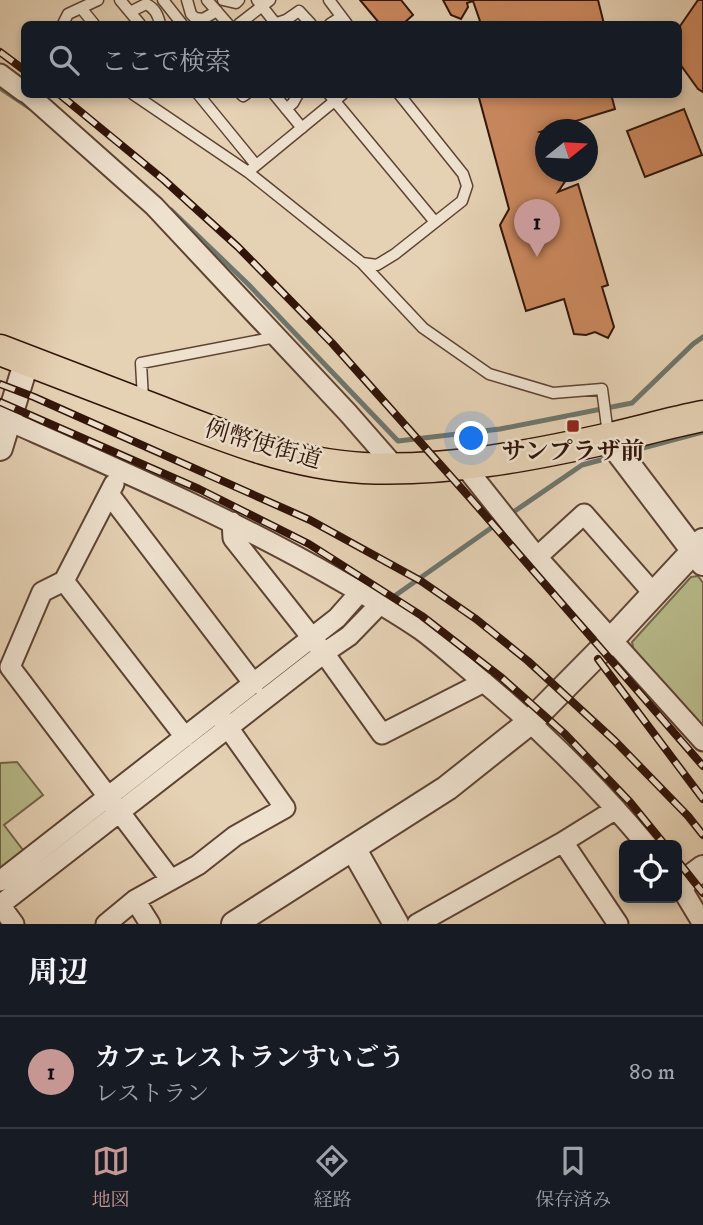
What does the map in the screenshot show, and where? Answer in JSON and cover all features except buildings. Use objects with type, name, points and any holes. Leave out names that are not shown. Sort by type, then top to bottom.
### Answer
[{"type":"main road","name":"例幣使街道","points":[[14,355],[286,457],[362,468],[397,469],[463,464],[528,455],[703,416]]},
{"type":"street","points":[[0,74],[21,89]]},
{"type":"street","points":[[32,98],[154,206],[397,469]]},
{"type":"street","points":[[0,448],[14,355]]},
{"type":"street","points":[[4,419],[232,522],[360,592],[422,631],[530,722],[616,809],[643,840]]},
{"type":"street","points":[[234,924],[447,788],[530,722],[654,594],[700,552],[608,438]]},
{"type":"street","points":[[463,464],[537,557],[703,741]]},
{"type":"street","points":[[121,470],[64,580],[42,592],[5,668],[171,880]]},
{"type":"street","points":[[109,494],[254,684]]},
{"type":"street","points":[[537,557],[584,514],[654,594]]},
{"type":"street","points":[[232,522],[233,538],[318,645],[382,734],[484,682]]},
{"type":"street","points":[[64,580],[185,737]]},
{"type":"street","points":[[0,881],[114,804],[318,645],[360,592]]},
{"type":"street","points":[[14,924],[0,905],[185,737],[223,720],[254,684],[318,645],[349,636],[380,604]]},
{"type":"street","points":[[106,924],[135,900],[198,865],[235,836],[285,808],[223,720]]},
{"type":"street","points":[[417,924],[616,809]]},
{"type":"street","points":[[563,842],[618,924]]},
{"type":"street","points":[[354,848],[396,924]]},
{"type":"street","points":[[682,881],[703,868]]},
{"type":"street","points":[[682,889],[703,923]]},
{"type":"street","points":[[135,900],[150,924]]},
{"type":"lane","points":[[64,21],[68,14],[98,0]]},
{"type":"lane","points":[[120,0],[138,21]]},
{"type":"lane","points":[[163,0],[180,21]]},
{"type":"lane","points":[[187,0],[195,18],[203,19],[217,11]]},
{"type":"lane","points":[[207,0],[225,21]]},
{"type":"lane","points":[[223,0],[236,3],[239,0]]},
{"type":"lane","points":[[257,0],[274,21]]},
{"type":"lane","points":[[243,21],[270,0]]},
{"type":"lane","points":[[329,0],[344,21]]},
{"type":"lane","points":[[130,12],[146,4],[156,12],[159,21]]},
{"type":"lane","points":[[81,8],[92,21]]},
{"type":"lane","points":[[284,21],[299,11],[308,21]]},
{"type":"lane","points":[[143,98],[252,169],[362,263],[423,328],[489,374],[553,393],[602,389],[608,438]]},
{"type":"lane","points":[[201,98],[252,169]]},
{"type":"lane","points":[[277,98],[302,128]]},
{"type":"lane","points":[[286,109],[296,98]]},
{"type":"lane","points":[[252,169],[335,98]]},
{"type":"lane","points":[[337,98],[435,222]]},
{"type":"lane","points":[[362,263],[377,265],[395,254],[462,201],[467,186],[463,174],[402,98]]},
{"type":"lane","points":[[144,405],[141,363],[277,337]]},
{"type":"green space","points":[[698,576],[703,583],[703,731],[634,652],[632,642],[691,577]]},
{"type":"green space","points":[[17,762],[43,795],[4,825],[26,854],[0,874],[0,763]]},
{"type":"waterway","points":[[0,88],[30,108]]},
{"type":"waterway","points":[[171,210],[248,284],[398,441],[500,429],[632,403],[703,337]]},
{"type":"waterway","points":[[628,452],[703,432]]},
{"type":"waterway","points":[[509,515],[582,465],[612,457]]},
{"type":"waterway","points":[[386,602],[501,521]]},
{"type":"railway","points":[[0,52],[21,68]]},
{"type":"railway","points":[[64,98],[164,180],[238,247],[332,343],[703,766]]},
{"type":"railway","points":[[0,384],[310,520],[421,581],[476,619],[528,661],[615,741],[703,835]]},
{"type":"railway","points":[[0,402],[199,489],[309,544],[422,616],[502,678],[565,734],[630,802],[661,840]]},
{"type":"railway","points":[[598,659],[703,799]]},
{"type":"railway","points":[[682,866],[703,893]]},
{"type":"place","name":"カフェレストランすいごう","points":[[537,257]]},
{"type":"place","name":"サンプラザ前","points":[[573,426]]}]
